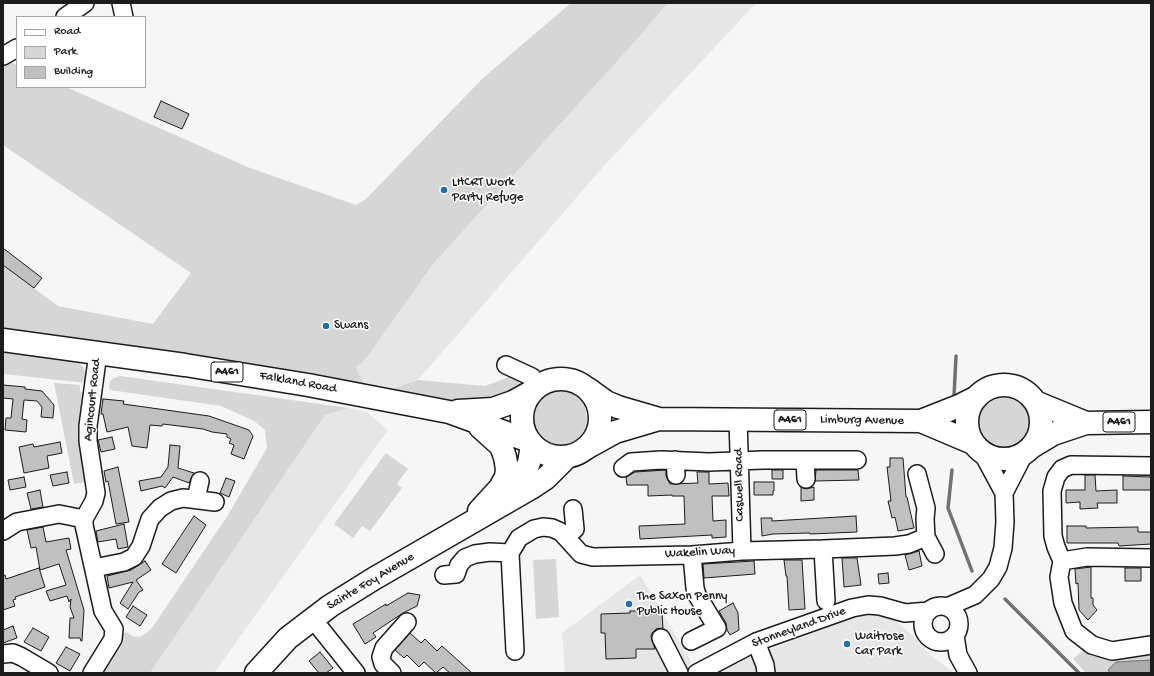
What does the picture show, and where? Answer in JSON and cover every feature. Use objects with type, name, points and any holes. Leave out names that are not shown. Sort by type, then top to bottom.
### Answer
[{"type":"main road","name":"Falkland Road","points":[[3,340],[98,352],[294,382],[449,412],[530,443]]},
{"type":"main road","name":"A461","points":[[530,443],[547,455],[554,457],[567,457],[586,448],[597,434],[600,421],[598,406],[588,389],[576,381],[558,378],[549,380],[540,384],[532,391]]},
{"type":"main road","name":"A461","points":[[1029,450],[1039,435],[1042,420],[1040,411],[1035,402],[1024,391],[1012,386],[994,386],[985,390],[977,397],[968,414],[969,433],[978,448],[996,459],[1014,458],[1029,450],[1053,434],[1086,423],[1151,422]]},
{"type":"main road","name":"Limburg Avenue","points":[[588,389],[606,402],[659,419],[921,421],[977,397]]},
{"type":"main road","name":"Falkland Road","points":[[449,412],[493,409],[513,402],[532,391]]},
{"type":"main road","points":[[530,443],[523,431],[521,416],[525,400],[532,391]]},
{"type":"main road","name":"A461","points":[[1035,402],[1086,423]]},
{"type":"main road","name":"Limburg Avenue","points":[[586,448],[615,432],[659,419]]},
{"type":"main road","points":[[458,531],[492,498],[506,477],[505,457],[501,446],[474,421]]},
{"type":"main road","name":"Limburg Avenue","points":[[921,421],[978,448]]},
{"type":"main road","name":"Sainte Foy Avenue","points":[[499,507],[522,478],[529,463],[530,443]]},
{"type":"main road","name":"Sainte Foy Avenue","points":[[256,673],[288,638],[312,618],[375,578],[458,531],[546,478],[567,457]]},
{"type":"street","points":[[66,16],[85,3]]},
{"type":"street","points":[[121,3],[124,16]]},
{"type":"street","points":[[3,56],[16,49]]},
{"type":"street","name":"Agincourt Road","points":[[84,519],[94,501],[96,493],[88,441],[88,426],[98,352]]},
{"type":"street","points":[[506,366],[532,376],[532,391]]},
{"type":"street","name":"Caswell Road","points":[[738,419],[742,551]]},
{"type":"street","points":[[952,613],[975,595],[991,579],[998,566],[1003,548],[1005,522],[1004,493],[978,448]]},
{"type":"street","points":[[1004,493],[1029,450]]},
{"type":"street","points":[[623,468],[631,462],[671,465],[739,460],[857,460]]},
{"type":"street","points":[[805,460],[806,479]]},
{"type":"street","points":[[1151,466],[1071,465],[1062,469],[1056,477],[1052,491],[1053,536],[1056,548],[1062,561],[1059,577],[1063,604],[1074,631],[1092,646],[1112,651],[1151,645]]},
{"type":"street","points":[[917,474],[926,508],[926,537],[935,554]]},
{"type":"street","points":[[196,499],[200,481]]},
{"type":"street","points":[[94,568],[124,562],[134,557],[141,546],[150,519],[160,508],[171,501],[184,498],[215,502]]},
{"type":"street","points":[[566,537],[575,529],[573,509]]},
{"type":"street","points":[[3,531],[17,522],[59,514],[84,519],[84,525],[103,611],[114,629],[114,639],[92,673]]},
{"type":"street","name":"Wakelin Way","points":[[510,561],[519,538],[534,529],[543,527],[552,528],[561,532],[572,546],[581,554],[593,557],[692,555],[742,551],[895,546],[909,544],[926,537]]},
{"type":"street","points":[[823,549],[826,601]]},
{"type":"street","points":[[444,575],[456,574],[459,565],[465,558],[475,554],[490,552],[510,561],[515,651]]},
{"type":"street","points":[[691,641],[717,628],[697,595],[692,574],[692,555]]},
{"type":"street","points":[[1062,561],[1087,557],[1151,558]]},
{"type":"street","name":"Stonneyland Drive","points":[[697,673],[756,642],[852,608],[868,605],[905,613]]},
{"type":"street","points":[[905,613],[929,611],[938,606],[952,613],[958,627],[955,635],[958,655],[968,673]]},
{"type":"street","points":[[924,629],[924,619],[929,611]]},
{"type":"street","points":[[905,613],[924,629],[930,638],[939,641],[958,655]]},
{"type":"street","points":[[312,618],[356,673]]},
{"type":"street","points":[[392,673],[383,664],[381,657],[384,648],[407,622]]},
{"type":"street","points":[[939,641],[945,641],[955,635]]},
{"type":"street","points":[[661,638],[676,668]]},
{"type":"street","points":[[756,642],[765,665],[766,673]]},
{"type":"street","points":[[3,654],[13,653],[49,673]]},
{"type":"shaded area","points":[[668,3],[756,3],[602,168],[418,380],[386,391],[365,387],[356,367],[368,356],[433,264],[631,46]]},
{"type":"shaded area","points":[[349,408],[367,412],[388,430],[214,673],[150,673],[325,415]]},
{"type":"shaded area","name":"The Saxon Penny Public House","points":[[640,575],[690,660],[693,673],[565,673],[562,633]]},
{"type":"shaded area","name":"Waitrose Car Park","points":[[872,613],[888,615],[918,640],[930,655],[952,671],[952,673],[720,673],[749,657],[852,618]]},
{"type":"shaded area","points":[[1151,660],[1151,673],[1110,673],[1108,670],[1116,662]]},
{"type":"green space","points":[[571,3],[668,3],[631,46],[433,264],[368,356],[356,367],[365,387],[386,391],[418,380],[485,386],[511,376],[527,382],[499,401],[458,403],[3,329],[3,265],[58,306],[153,324],[191,273],[3,145],[3,66],[9,62],[16,65],[16,88],[68,88],[250,168],[356,205],[365,200],[483,78]]},
{"type":"green space","points":[[3,351],[77,361],[83,367],[87,376],[87,383],[3,374]]},
{"type":"green space","points":[[120,376],[349,408],[325,415],[150,673],[104,673],[123,643],[123,634],[126,632],[134,637],[142,636],[152,628],[228,515],[267,448],[265,430],[254,421],[221,406],[110,390],[109,386],[111,380]]},
{"type":"green space","points":[[54,383],[80,385],[80,392],[85,393],[90,481],[74,484]]},
{"type":"green space","points":[[555,391],[565,391],[575,395],[583,403],[587,413],[587,423],[583,433],[575,441],[565,445],[555,445],[545,441],[537,433],[533,423],[533,413],[537,403],[545,395]]},
{"type":"green space","points":[[998,393],[1010,393],[1025,401],[1033,416],[1033,428],[1025,443],[1010,451],[998,451],[983,443],[975,428],[975,416],[983,401]]},
{"type":"green space","points":[[386,453],[408,469],[397,484],[402,488],[370,531],[362,526],[353,538],[334,524]]},
{"type":"green space","points":[[556,559],[559,617],[536,619],[533,560]]},
{"type":"green space","points":[[1085,649],[1099,657],[1151,655],[1151,660],[1116,662],[1108,670],[1110,673],[1086,673],[1073,659]]},
{"type":"building","points":[[161,101],[189,114],[182,129],[154,117]]},
{"type":"building","points":[[3,248],[42,278],[34,288],[3,265]]},
{"type":"building","points":[[3,385],[25,387],[25,389],[42,391],[54,405],[53,418],[41,417],[42,407],[37,401],[24,400],[22,419],[27,420],[26,432],[5,430],[6,418],[11,418],[13,399],[3,398]]},
{"type":"building","points":[[103,399],[124,401],[123,404],[209,416],[249,430],[253,436],[244,459],[231,454],[234,445],[229,443],[231,439],[227,437],[227,434],[203,429],[163,424],[162,426],[150,425],[147,448],[132,446],[128,427],[107,432],[103,414],[101,414]]},
{"type":"building","points":[[112,437],[115,449],[101,452],[98,440]]},
{"type":"building","points":[[60,442],[62,453],[47,456],[49,468],[24,473],[19,447],[33,444],[34,447]]},
{"type":"building","points":[[170,445],[180,446],[178,468],[194,473],[189,483],[173,477],[165,488],[162,486],[141,491],[139,481],[161,477],[168,467]]},
{"type":"building","points":[[890,458],[903,458],[906,497],[914,528],[898,531],[895,517],[892,518],[888,501],[891,501],[887,467],[890,467]]},
{"type":"building","points":[[118,467],[129,522],[116,524],[108,481],[106,482],[104,471]]},
{"type":"building","points":[[666,470],[666,476],[670,484],[698,483],[697,472],[709,472],[709,484],[728,483],[729,496],[712,496],[713,521],[726,520],[726,537],[712,538],[712,535],[640,539],[639,526],[685,524],[684,496],[648,496],[648,485],[627,485],[626,477],[635,472]]},
{"type":"building","points":[[772,470],[783,470],[783,479],[772,479]]},
{"type":"building","points":[[816,470],[858,470],[859,480],[815,481]]},
{"type":"building","points":[[67,472],[69,483],[53,486],[50,475]]},
{"type":"building","points":[[1085,475],[1095,475],[1096,491],[1117,490],[1117,503],[1097,503],[1098,508],[1080,509],[1080,502],[1066,503],[1066,490],[1085,490]]},
{"type":"building","points":[[1123,476],[1151,477],[1151,490],[1123,490]]},
{"type":"building","points":[[24,477],[26,487],[10,490],[8,480]]},
{"type":"building","points":[[226,478],[235,481],[229,497],[220,493]]},
{"type":"building","points":[[754,482],[774,482],[773,495],[754,495]]},
{"type":"building","points":[[801,487],[806,489],[814,487],[814,500],[801,501]]},
{"type":"building","points":[[40,490],[43,507],[31,509],[27,493]]},
{"type":"building","points":[[194,516],[206,525],[176,573],[162,564]]},
{"type":"building","points":[[856,516],[857,532],[773,534],[762,536],[761,518],[772,518],[772,521]]},
{"type":"building","points":[[124,524],[128,547],[118,549],[116,539],[98,542],[96,531]]},
{"type":"building","points":[[1067,526],[1086,526],[1086,528],[1138,527],[1138,532],[1151,532],[1151,544],[1119,546],[1118,543],[1067,543]]},
{"type":"building","points":[[43,527],[46,542],[69,538],[71,549],[66,550],[84,610],[82,641],[80,638],[69,638],[70,618],[74,618],[70,607],[71,599],[69,602],[67,596],[50,601],[46,591],[66,585],[59,564],[40,570],[36,547],[31,548],[27,530]]},
{"type":"building","points":[[919,551],[922,566],[909,570],[905,555]]},
{"type":"building","points":[[842,558],[857,558],[861,585],[844,587]]},
{"type":"building","points":[[784,560],[802,560],[805,609],[789,610],[787,576]]},
{"type":"building","points":[[145,561],[151,570],[136,580],[143,590],[139,592],[128,609],[120,603],[133,582],[109,588],[107,576],[131,570]]},
{"type":"building","points":[[754,561],[755,574],[704,578],[703,564]]},
{"type":"building","points":[[1091,567],[1091,598],[1093,598],[1093,605],[1097,610],[1088,620],[1079,610],[1078,583],[1076,584],[1075,569]]},
{"type":"building","points":[[39,568],[45,587],[15,597],[16,599],[13,600],[15,606],[3,610],[3,576],[5,575],[6,579]]},
{"type":"building","points":[[1125,568],[1141,568],[1141,581],[1125,581]]},
{"type":"building","points":[[888,573],[889,583],[879,584],[878,574]]},
{"type":"building","points":[[408,593],[420,595],[417,606],[403,613],[373,633],[376,637],[365,644],[353,624],[386,604],[386,606]]},
{"type":"building","points":[[733,603],[738,613],[739,630],[730,635],[727,630],[726,623],[719,611]]},
{"type":"building","points":[[133,606],[147,615],[140,626],[126,617]]},
{"type":"building","points":[[630,611],[647,611],[647,614],[662,614],[663,628],[656,629],[652,633],[651,637],[655,649],[636,649],[636,658],[606,659],[605,633],[601,633],[601,614],[630,613]]},
{"type":"building","points":[[13,626],[17,638],[3,643],[3,630]]},
{"type":"building","points":[[33,628],[49,637],[41,651],[24,642]]},
{"type":"building","points":[[410,633],[421,643],[425,639],[437,651],[442,646],[472,673],[450,673],[443,667],[436,673],[424,662],[419,667],[407,655],[404,658],[395,650]]},
{"type":"building","points":[[66,647],[80,654],[70,671],[56,663]]},
{"type":"building","points":[[320,652],[333,668],[326,673],[319,673],[309,661]]},
{"type":"waterway","points":[[954,396],[956,356]]},
{"type":"waterway","points":[[952,470],[948,508],[972,571]]},
{"type":"waterway","points":[[1005,599],[1079,673]]},
{"type":"place","name":"LHCRT Work Party Refuge","points":[[444,190]]},
{"type":"place","name":"Swans","points":[[326,326]]},
{"type":"place","name":"The Saxon Penny Public House","points":[[629,604]]},
{"type":"place","name":"Waitrose Car Park","points":[[847,644]]}]
